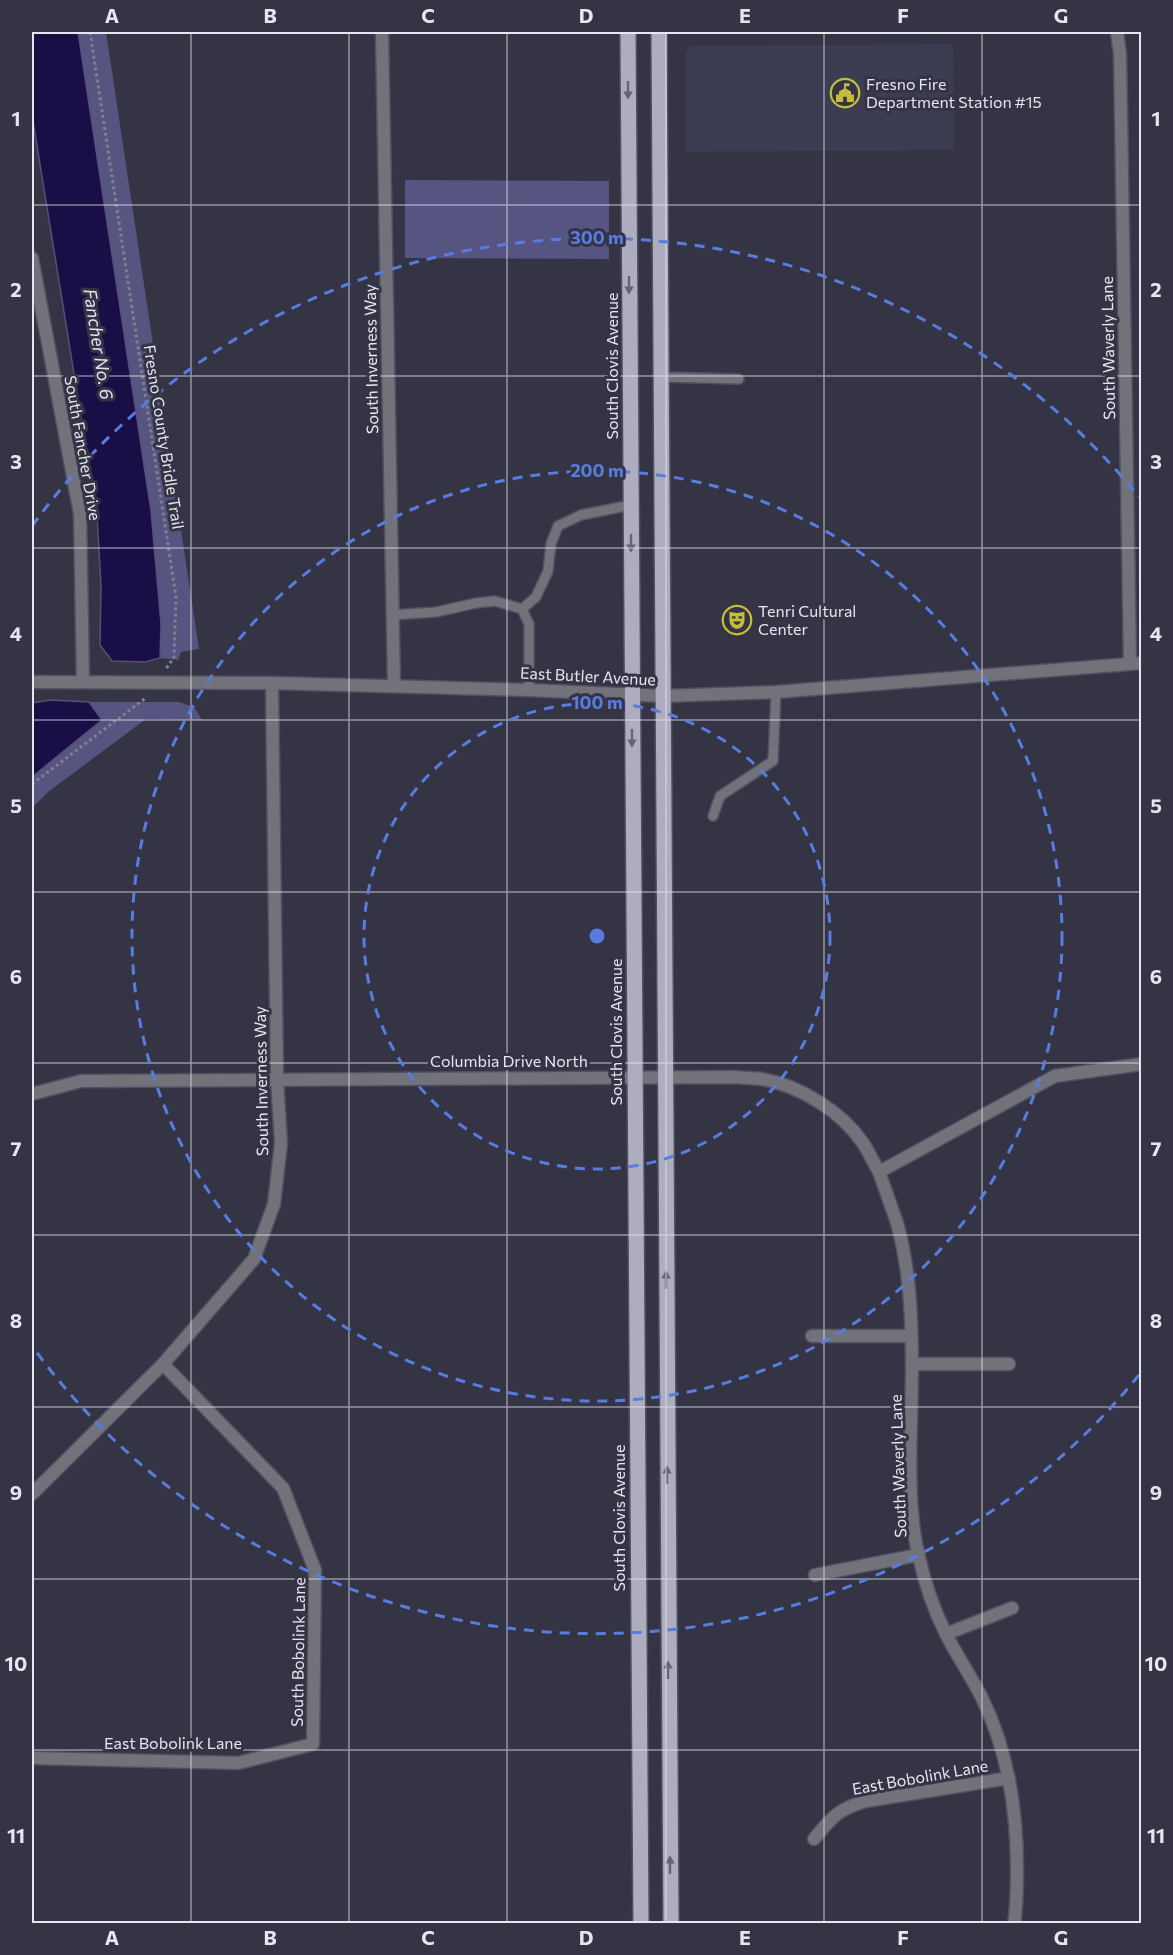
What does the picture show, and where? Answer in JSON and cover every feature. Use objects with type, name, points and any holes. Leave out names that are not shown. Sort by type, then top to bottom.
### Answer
[{"type":"main road","name":"South Clovis Avenue","points":[[628,32],[640,1923]]},
{"type":"main road","points":[[659,32],[670,1923]]},
{"type":"street","name":"South Inverness Way","points":[[382,32],[394,686]]},
{"type":"street","name":"South Waverly Lane","points":[[1117,32],[1120,66],[1136,663]]},
{"type":"street","name":"South Fancher Drive","points":[[32,258],[80,514],[83,681]]},
{"type":"street","name":"East Butler Avenue","points":[[32,682],[272,683],[663,696],[776,692],[1136,663]]},
{"type":"street","name":"South Inverness Way","points":[[32,1494],[163,1364],[254,1259],[274,1204],[281,1143],[272,683]]},
{"type":"street","points":[[879,1172],[1055,1076],[1142,1064]]},
{"type":"street","name":"Columbia Drive North","points":[[32,1094],[81,1081],[634,1077],[762,1079],[788,1087],[816,1100],[840,1118],[862,1142],[879,1172]]},
{"type":"street","name":"South Waverly Lane","points":[[879,1172],[897,1224],[907,1275],[912,1336],[913,1503],[918,1555],[926,1583],[946,1634],[990,1716],[1004,1758],[1016,1830],[1017,1888],[1014,1923]]},
{"type":"street","points":[[812,1336],[912,1336]]},
{"type":"street","name":"South Bobolink Lane","points":[[163,1364],[283,1488],[315,1570],[313,1744]]},
{"type":"street","points":[[912,1364],[1009,1364]]},
{"type":"street","points":[[815,1575],[918,1555]]},
{"type":"street","points":[[946,1634],[1012,1608]]},
{"type":"street","name":"East Bobolink Lane","points":[[32,1758],[238,1763],[313,1744]]},
{"type":"street","name":"East Bobolink Lane","points":[[814,1839],[831,1818],[846,1807],[866,1801],[1009,1778]]},
{"type":"lane","points":[[661,377],[739,379]]},
{"type":"lane","points":[[522,609],[536,597],[548,571],[551,544],[558,526],[581,515],[631,505]]},
{"type":"lane","points":[[393,615],[436,612],[495,601],[522,609],[529,624],[529,690]]},
{"type":"lane","points":[[713,816],[720,796],[773,761],[776,692]]},
{"type":"path","name":"Fresno County Bridle Trail","points":[[32,784],[147,696],[174,657],[176,597],[90,32]]},
{"type":"shaded area","points":[[78,32],[106,32],[199,649],[181,652],[178,660],[160,658],[161,624],[151,511]]},
{"type":"shaded area","points":[[953,44],[954,150],[686,152],[686,53],[688,48],[693,46]]},
{"type":"shaded area","points":[[405,180],[609,181],[609,259],[405,258]]},
{"type":"shaded area","points":[[89,702],[179,702],[194,707],[202,720],[146,719],[48,792],[32,808],[32,777],[102,720]]},
{"type":"water","name":"Fancher No. 6","points":[[32,32],[78,32],[151,511],[161,624],[160,658],[145,662],[112,661],[100,645],[101,586],[97,515],[32,115]]},
{"type":"water","points":[[51,700],[89,702],[102,720],[32,777],[32,703]]},
{"type":"place","name":"Fresno Fire Department Station #15","points":[[845,93]]},
{"type":"place","name":"Tenri Cultural Center","points":[[737,620]]}]
